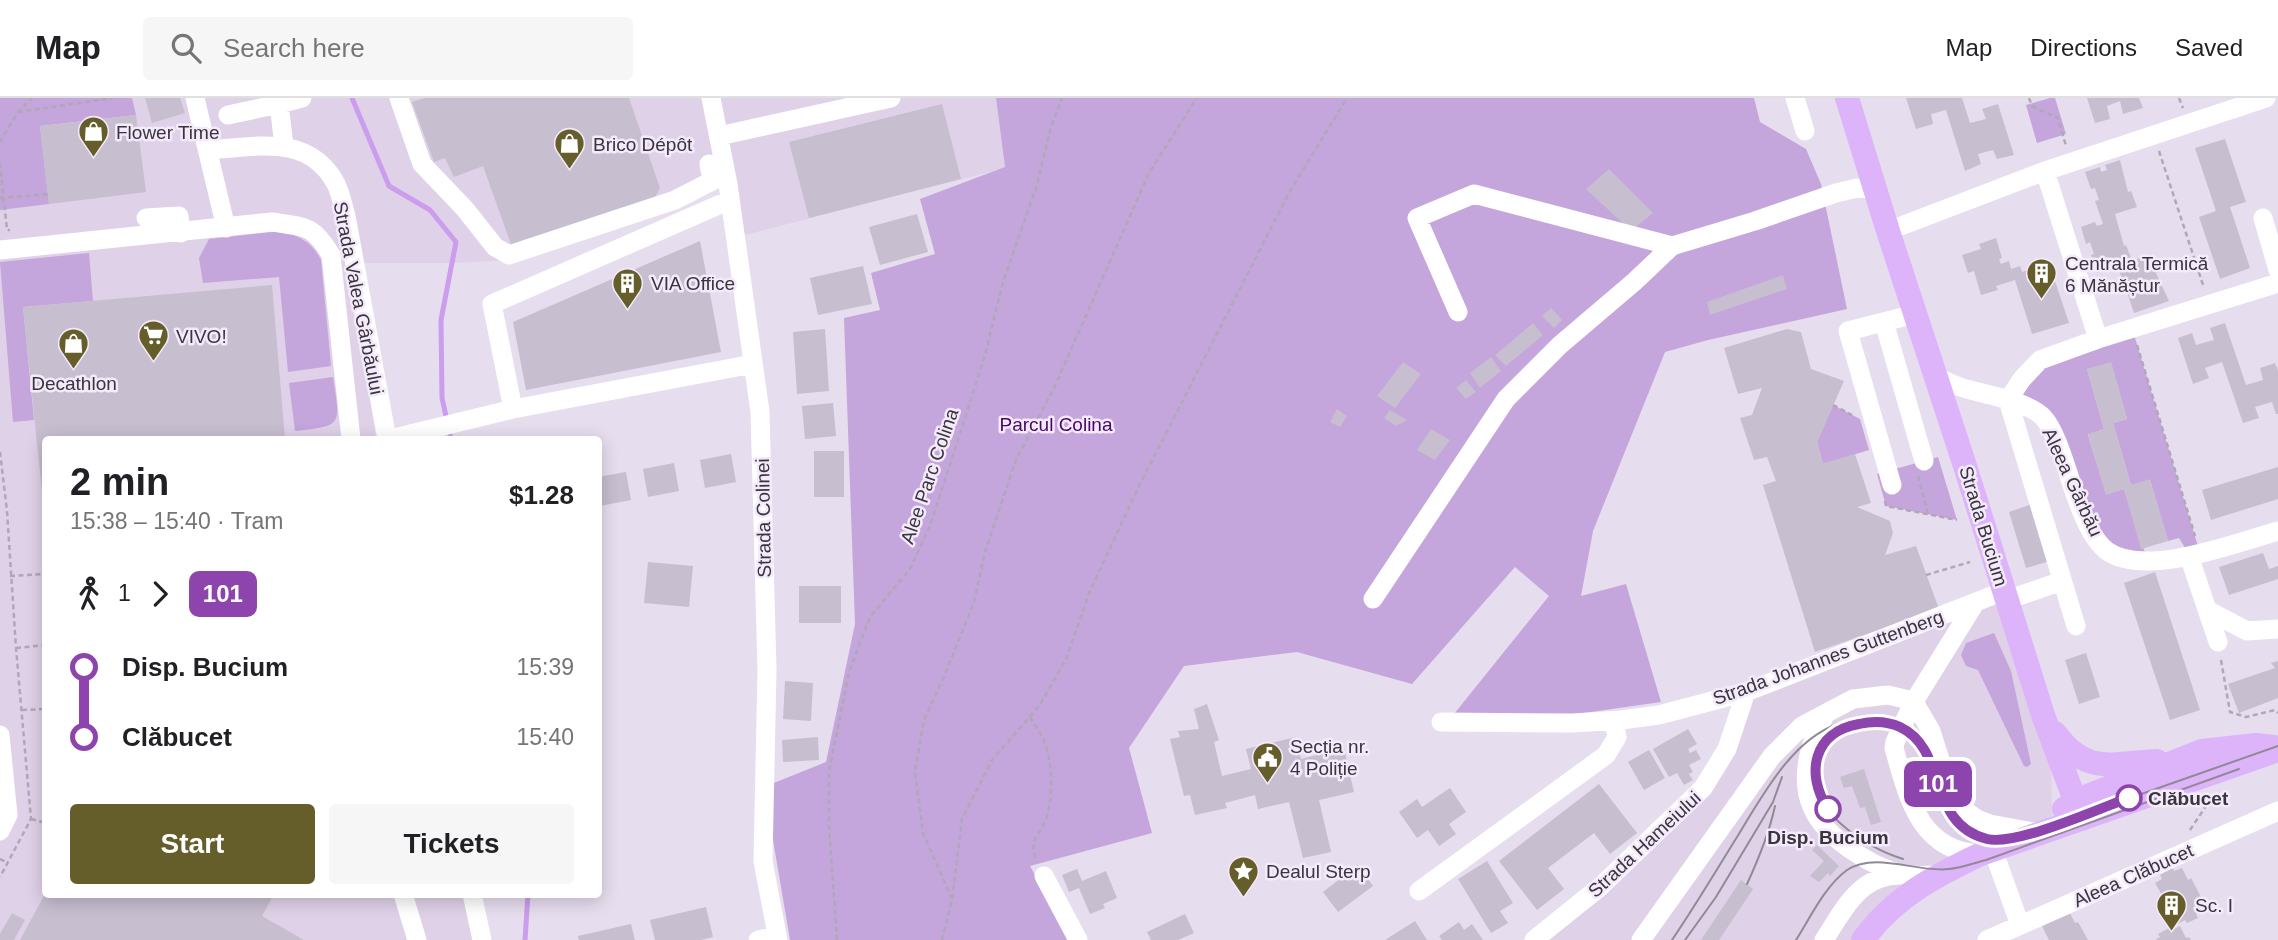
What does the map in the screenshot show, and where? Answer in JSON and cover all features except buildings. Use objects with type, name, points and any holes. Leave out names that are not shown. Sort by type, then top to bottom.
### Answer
[{"type":"main road","name":"Strada Bucium","points":[[1847,98],[2043,715],[2079,810]]},
{"type":"main road","points":[[2043,715],[2058,737],[2075,754],[2092,763],[2126,765],[2183,759]]},
{"type":"main road","points":[[2043,715],[2051,755],[2046,824]]},
{"type":"main road","points":[[1863,940],[1890,908],[1938,875],[2183,759],[2202,751],[2237,746],[2278,748]]},
{"type":"main road","points":[[2079,810],[2278,748]]},
{"type":"street","points":[[195,98],[226,228]]},
{"type":"street","points":[[228,116],[302,98]]},
{"type":"street","points":[[399,98],[422,164],[465,209],[495,247],[509,255],[675,200],[712,181],[709,164]]},
{"type":"street","name":"Strada Colinei","points":[[711,98],[730,200],[760,412],[767,670],[763,862],[771,938]]},
{"type":"street","points":[[719,136],[891,98]]},
{"type":"street","points":[[1795,98],[1805,131]]},
{"type":"street","points":[[1888,231],[2045,171],[2266,98]]},
{"type":"street","points":[[279,104],[284,146]]},
{"type":"street","name":"Strada Valea Gârbăului","points":[[208,150],[284,146],[303,151],[322,163],[337,186],[346,216],[388,436]]},
{"type":"street","points":[[1836,193],[1868,166]]},
{"type":"street","points":[[2045,171],[2098,339]]},
{"type":"street","points":[[1373,599],[1506,399],[1560,345],[1634,282],[1671,246],[1755,222],[1836,193],[1857,188],[1875,189]]},
{"type":"street","points":[[1458,312],[1417,218],[1474,194],[1671,246]]},
{"type":"street","points":[[513,409],[492,304],[730,200]]},
{"type":"street","points":[[146,218],[179,216],[181,233]]},
{"type":"street","points":[[2263,218],[2278,270]]},
{"type":"street","points":[[0,250],[272,222],[300,226],[319,235],[331,255],[351,436]]},
{"type":"street","points":[[2008,400],[2022,379],[2040,360],[2132,328],[2278,283]]},
{"type":"street","points":[[1892,485],[1848,331],[1915,314]]},
{"type":"street","points":[[1884,321],[1921,469]]},
{"type":"street","points":[[400,436],[513,409],[753,364]]},
{"type":"street","points":[[1934,375],[1959,387],[2008,400]]},
{"type":"street","points":[[2008,400],[2076,626]]},
{"type":"street","name":"Aleea Gârbău","points":[[2008,400],[2031,409],[2044,418],[2081,508],[2094,534],[2107,550],[2124,558],[2148,562],[2195,555],[2278,531]]},
{"type":"street","points":[[2195,555],[2218,642]]},
{"type":"street","name":"Strada Johannes Guttenberg","points":[[1440,722],[1614,721],[1659,715],[1746,692],[1975,603],[2062,581]]},
{"type":"street","points":[[1975,603],[1913,703],[1894,748],[1916,813],[1930,833],[1956,851],[1987,852],[2020,925]]},
{"type":"street","points":[[2208,611],[2247,631],[2278,629]]},
{"type":"street","name":"Strada Hameiului","points":[[1534,940],[1601,886],[1703,788],[1727,749],[1746,692]]},
{"type":"street","points":[[1641,940],[1772,756],[1802,726],[1841,704],[1862,697],[1894,695],[1913,703],[1931,731],[1950,792],[1960,807],[1977,819],[1990,824],[2046,824]]},
{"type":"street","points":[[1826,714],[1814,735],[1809,762],[1807,782],[1812,809],[1850,849],[1873,863],[1910,875]]},
{"type":"street","points":[[1419,891],[1606,755],[1617,737],[1614,721]]},
{"type":"street","points":[[0,735],[3,821]]},
{"type":"street","name":"Aleea Clăbucet","points":[[1987,940],[2278,811]]},
{"type":"street","points":[[1824,940],[1853,896],[1868,883],[1884,876],[1938,875]]},
{"type":"street","points":[[1044,876],[1078,940]]},
{"type":"street","points":[[404,898],[417,940]]},
{"type":"street","points":[[473,898],[482,940]]},
{"type":"path","points":[[0,142],[19,112],[32,98]]},
{"type":"path","points":[[19,112],[112,98]]},
{"type":"path","name":"Alee Parc Colina","points":[[837,940],[829,827],[829,772],[849,672],[870,617],[910,569],[930,526],[984,359],[1003,282],[1036,188],[1051,127],[1062,98]]},
{"type":"path","points":[[952,900],[923,833],[915,772],[924,720],[974,602],[985,552],[1016,460],[1054,388],[1149,173],[1197,98]]},
{"type":"path","points":[[942,940],[952,900],[962,819],[992,760],[1040,705],[1066,659],[1090,591],[1155,455],[1201,370],[1290,191],[1347,98]]},
{"type":"path","points":[[2029,98],[2032,106],[2058,118],[2071,162]]},
{"type":"path","points":[[2154,135],[2209,304]]},
{"type":"path","points":[[0,163],[7,230],[21,229]]},
{"type":"path","points":[[2,198],[48,194]]},
{"type":"path","points":[[2132,328],[2195,555]]},
{"type":"path","points":[[0,452],[28,784]]},
{"type":"path","points":[[1921,469],[1927,514]]},
{"type":"path","points":[[1886,506],[1957,520]]},
{"type":"path","points":[[1926,575],[1970,562]]},
{"type":"path","points":[[10,576],[42,574]]},
{"type":"path","points":[[2218,642],[2230,712],[2246,717],[2275,710],[2278,713]]},
{"type":"path","points":[[16,648],[42,645]]},
{"type":"path","points":[[22,710],[42,709]]},
{"type":"path","points":[[1030,717],[1044,741],[1051,779],[1047,816],[1034,837],[1032,846],[1044,876]]},
{"type":"path","points":[[31,819],[42,822]]},
{"type":"path","points":[[0,859],[8,863]]},
{"type":"shaded area","points":[[0,98],[996,98],[1005,168],[741,236],[719,184],[509,260],[349,263],[376,436],[42,436],[42,898],[464,898],[474,940],[0,940]]},
{"type":"shaded area","points":[[2004,591],[2051,755],[2052,815],[2039,833],[1981,854],[1863,940],[1534,940],[1703,788],[1746,692]]},
{"type":"green space","points":[[0,98],[132,98],[136,115],[40,126],[49,204],[0,210]]},
{"type":"green space","name":"Parcul Colina","points":[[996,98],[1754,98],[1760,122],[1806,149],[1821,184],[1847,309],[1665,352],[1593,531],[1581,596],[1626,584],[1661,702],[1570,715],[1454,714],[1549,596],[1515,567],[1412,684],[1297,652],[1184,666],[1129,748],[1152,833],[1030,866],[1070,940],[790,940],[764,787],[826,762],[855,624],[844,318],[880,310],[871,273],[935,254],[920,199],[1005,167]]},
{"type":"green space","points":[[2055,98],[2066,134],[2037,143],[2026,105]]},
{"type":"green space","points":[[281,231],[305,241],[321,260],[331,366],[288,372],[279,277],[203,283],[199,258],[209,239]]},
{"type":"green space","points":[[89,253],[93,301],[23,307],[34,420],[13,422],[0,262]]},
{"type":"green space","points":[[2132,328],[2200,553],[2187,551],[2179,538],[2168,541],[2150,480],[2131,485],[2113,423],[2127,419],[2111,363],[2087,369],[2104,429],[2088,435],[2106,494],[2124,489],[2148,562],[2107,550],[2044,418],[2008,400],[2040,360]]},
{"type":"green space","points":[[333,377],[337,405],[335,420],[323,427],[295,431],[289,383]]},
{"type":"green space","points":[[1833,405],[1860,419],[1869,450],[1823,464],[1817,442]]},
{"type":"green space","points":[[1938,457],[1957,520],[1886,506],[1877,474]]},
{"type":"green space","points":[[1994,633],[2011,671],[2031,764],[2027,767],[2024,766],[1978,670],[1966,666],[1961,655],[1966,643]]},
{"type":"waterway","points":[[352,98],[389,186],[430,210],[456,242],[441,320],[442,398],[450,436]]},
{"type":"waterway","points":[[525,940],[528,898]]},
{"type":"tram line","points":[[1672,940],[1779,772],[1806,742],[1838,724],[1853,721],[1880,722],[1901,727],[1916,737],[1925,751],[1944,801],[1953,816],[1970,832],[1991,840],[2016,838],[2043,830],[2278,746]]},
{"type":"tram line","name":"101","points":[[1828,809],[1816,788],[1814,774],[1819,752],[1833,734],[1851,725],[1876,722],[1901,727],[1921,741],[1946,807],[1958,823],[1982,838],[2011,838],[2129,798]]},
{"type":"tram line","points":[[1842,729],[1825,743],[1817,756],[1815,779],[1820,796],[1829,811],[1856,836],[1903,859]]},
{"type":"tram line","points":[[1796,940],[1832,885],[1847,870],[1858,865],[1884,862],[1937,869],[1963,867],[2239,769]]},
{"type":"tram line","points":[[1685,940],[1716,897],[1773,802],[1782,777]]},
{"type":"tram line","points":[[1747,884],[1763,846],[1775,806]]},
{"type":"place","name":"Flower Time","points":[[93,159]]},
{"type":"place","name":"Brico Dépôt","points":[[570,171]]},
{"type":"place","name":"Centrala Termică 6 Mănăștur","points":[[2042,301]]},
{"type":"place","name":"VIA Office","points":[[628,310]]},
{"type":"place","name":"VIVO!","points":[[153,363]]},
{"type":"place","name":"Decathlon","points":[[74,371]]},
{"type":"place","name":"Secția nr. 4 Poliție","points":[[1267,784]]},
{"type":"place","name":"Clăbucet","points":[[2129,798]]},
{"type":"place","name":"Disp. Bucium","points":[[1828,809]]},
{"type":"place","name":"Dealul Sterp","points":[[1243,898]]},
{"type":"place","name":"Sc. I","points":[[2172,932]]}]
